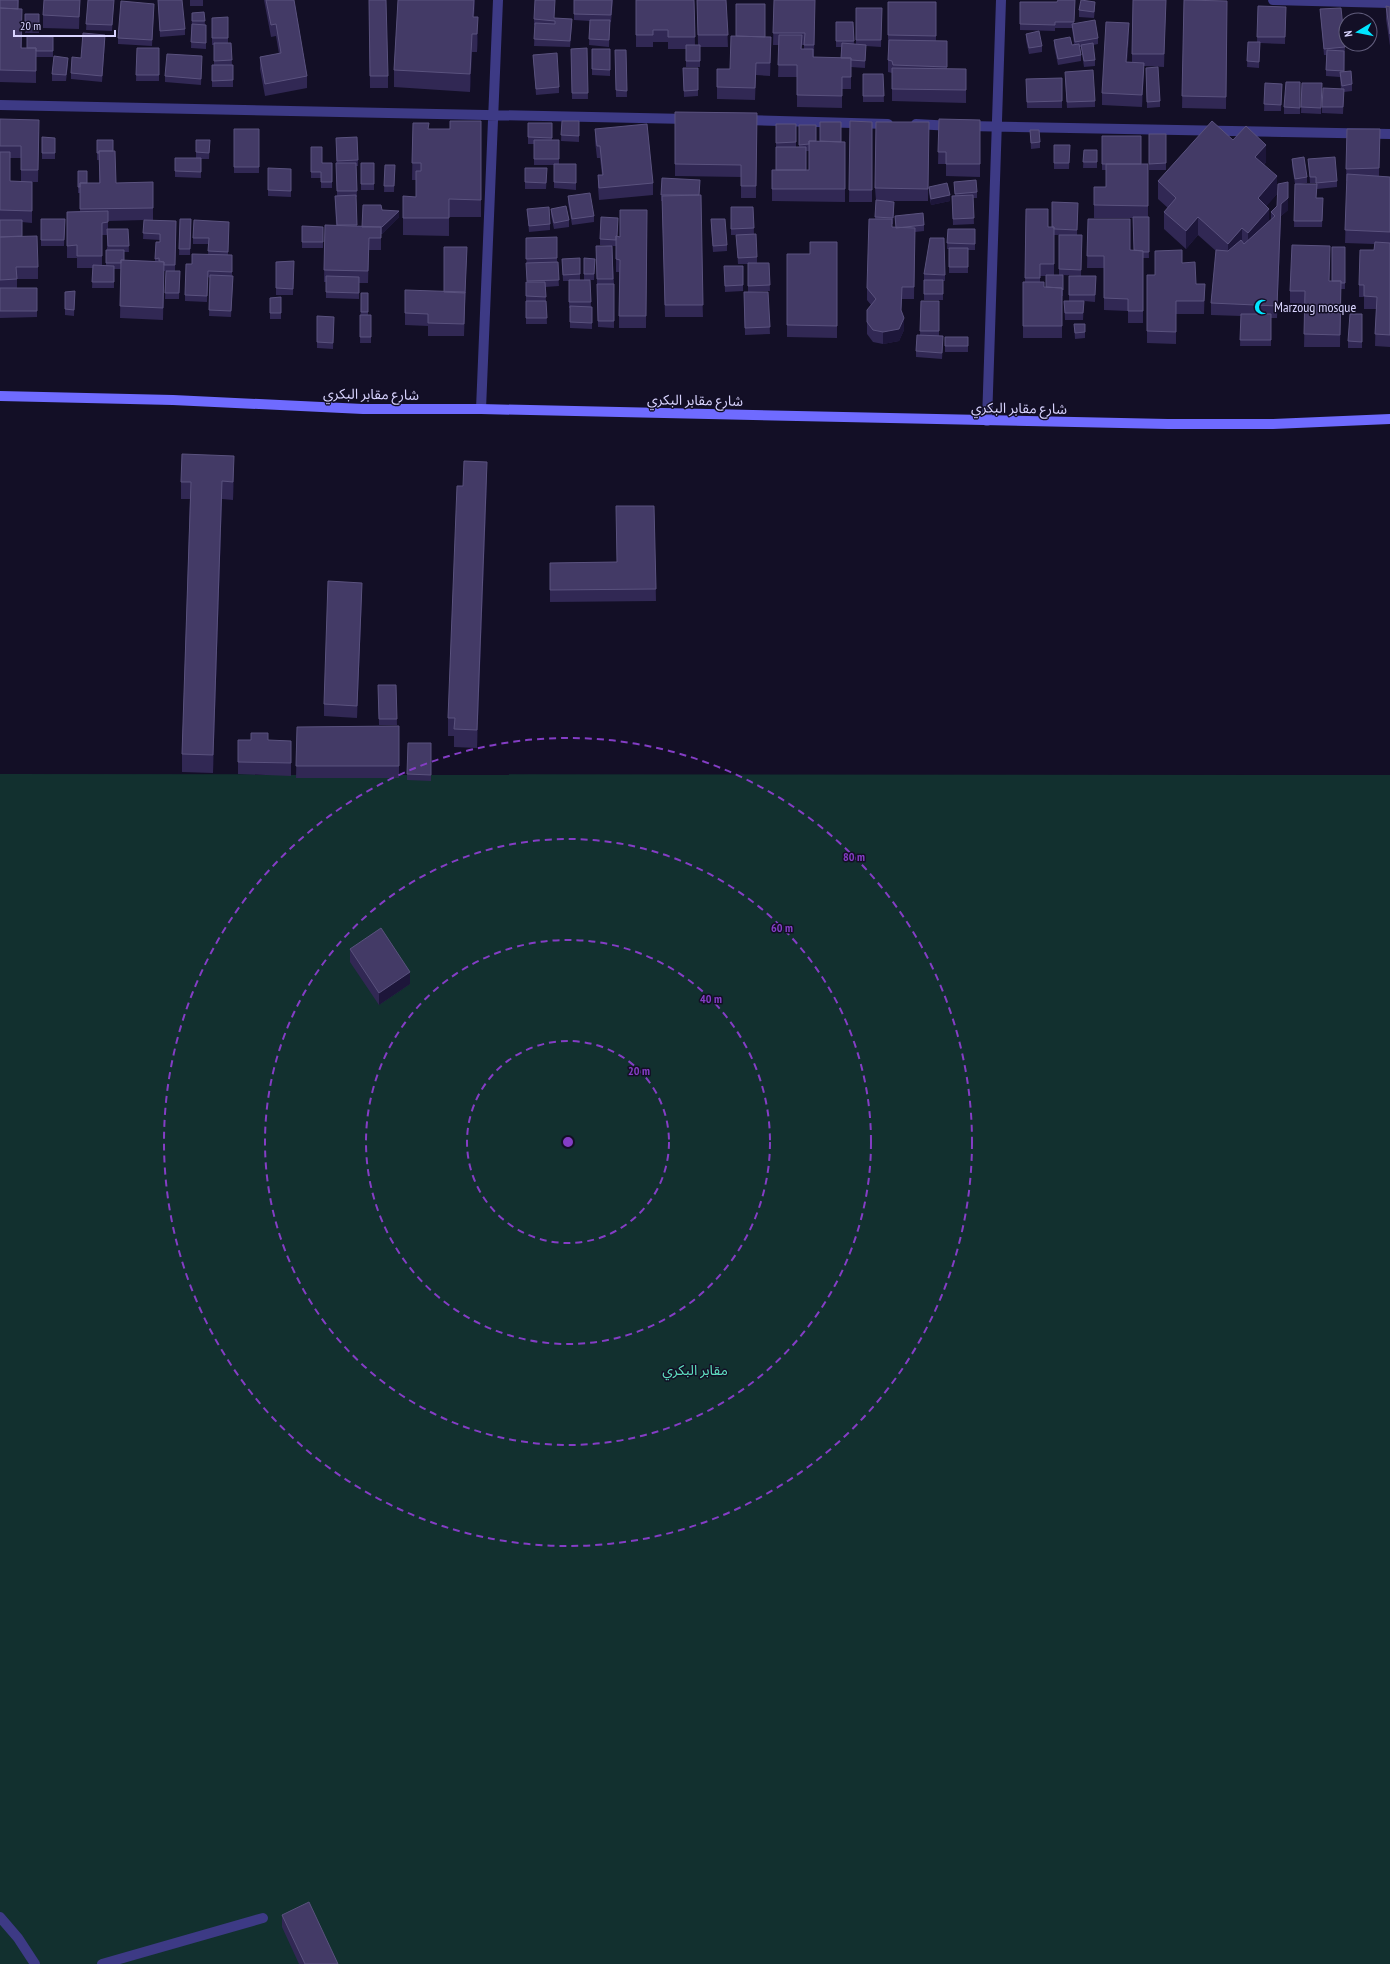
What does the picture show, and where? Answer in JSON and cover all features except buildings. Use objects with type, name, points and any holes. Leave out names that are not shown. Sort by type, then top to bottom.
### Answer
[{"type":"street","points":[[482,409],[495,115],[498,0]]},
{"type":"street","points":[[987,421],[1001,0]]},
{"type":"street","points":[[1273,0],[1390,3]]},
{"type":"street","points":[[0,105],[697,119]]},
{"type":"street","points":[[736,120],[997,127],[1390,134]]},
{"type":"street","name":"شارع مقابر البكري","points":[[0,396],[173,400],[363,409],[482,409],[987,421],[1273,424],[1390,420]]},
{"type":"street","points":[[0,1917],[18,1938],[36,1964]]},
{"type":"street","points":[[102,1964],[263,1918]]},
{"type":"green space","name":"مقابر البكري","points":[[0,774],[1390,775],[1390,1964],[0,1964]]},
{"type":"place","name":"Marzoug mosque","points":[[1262,307]]}]
